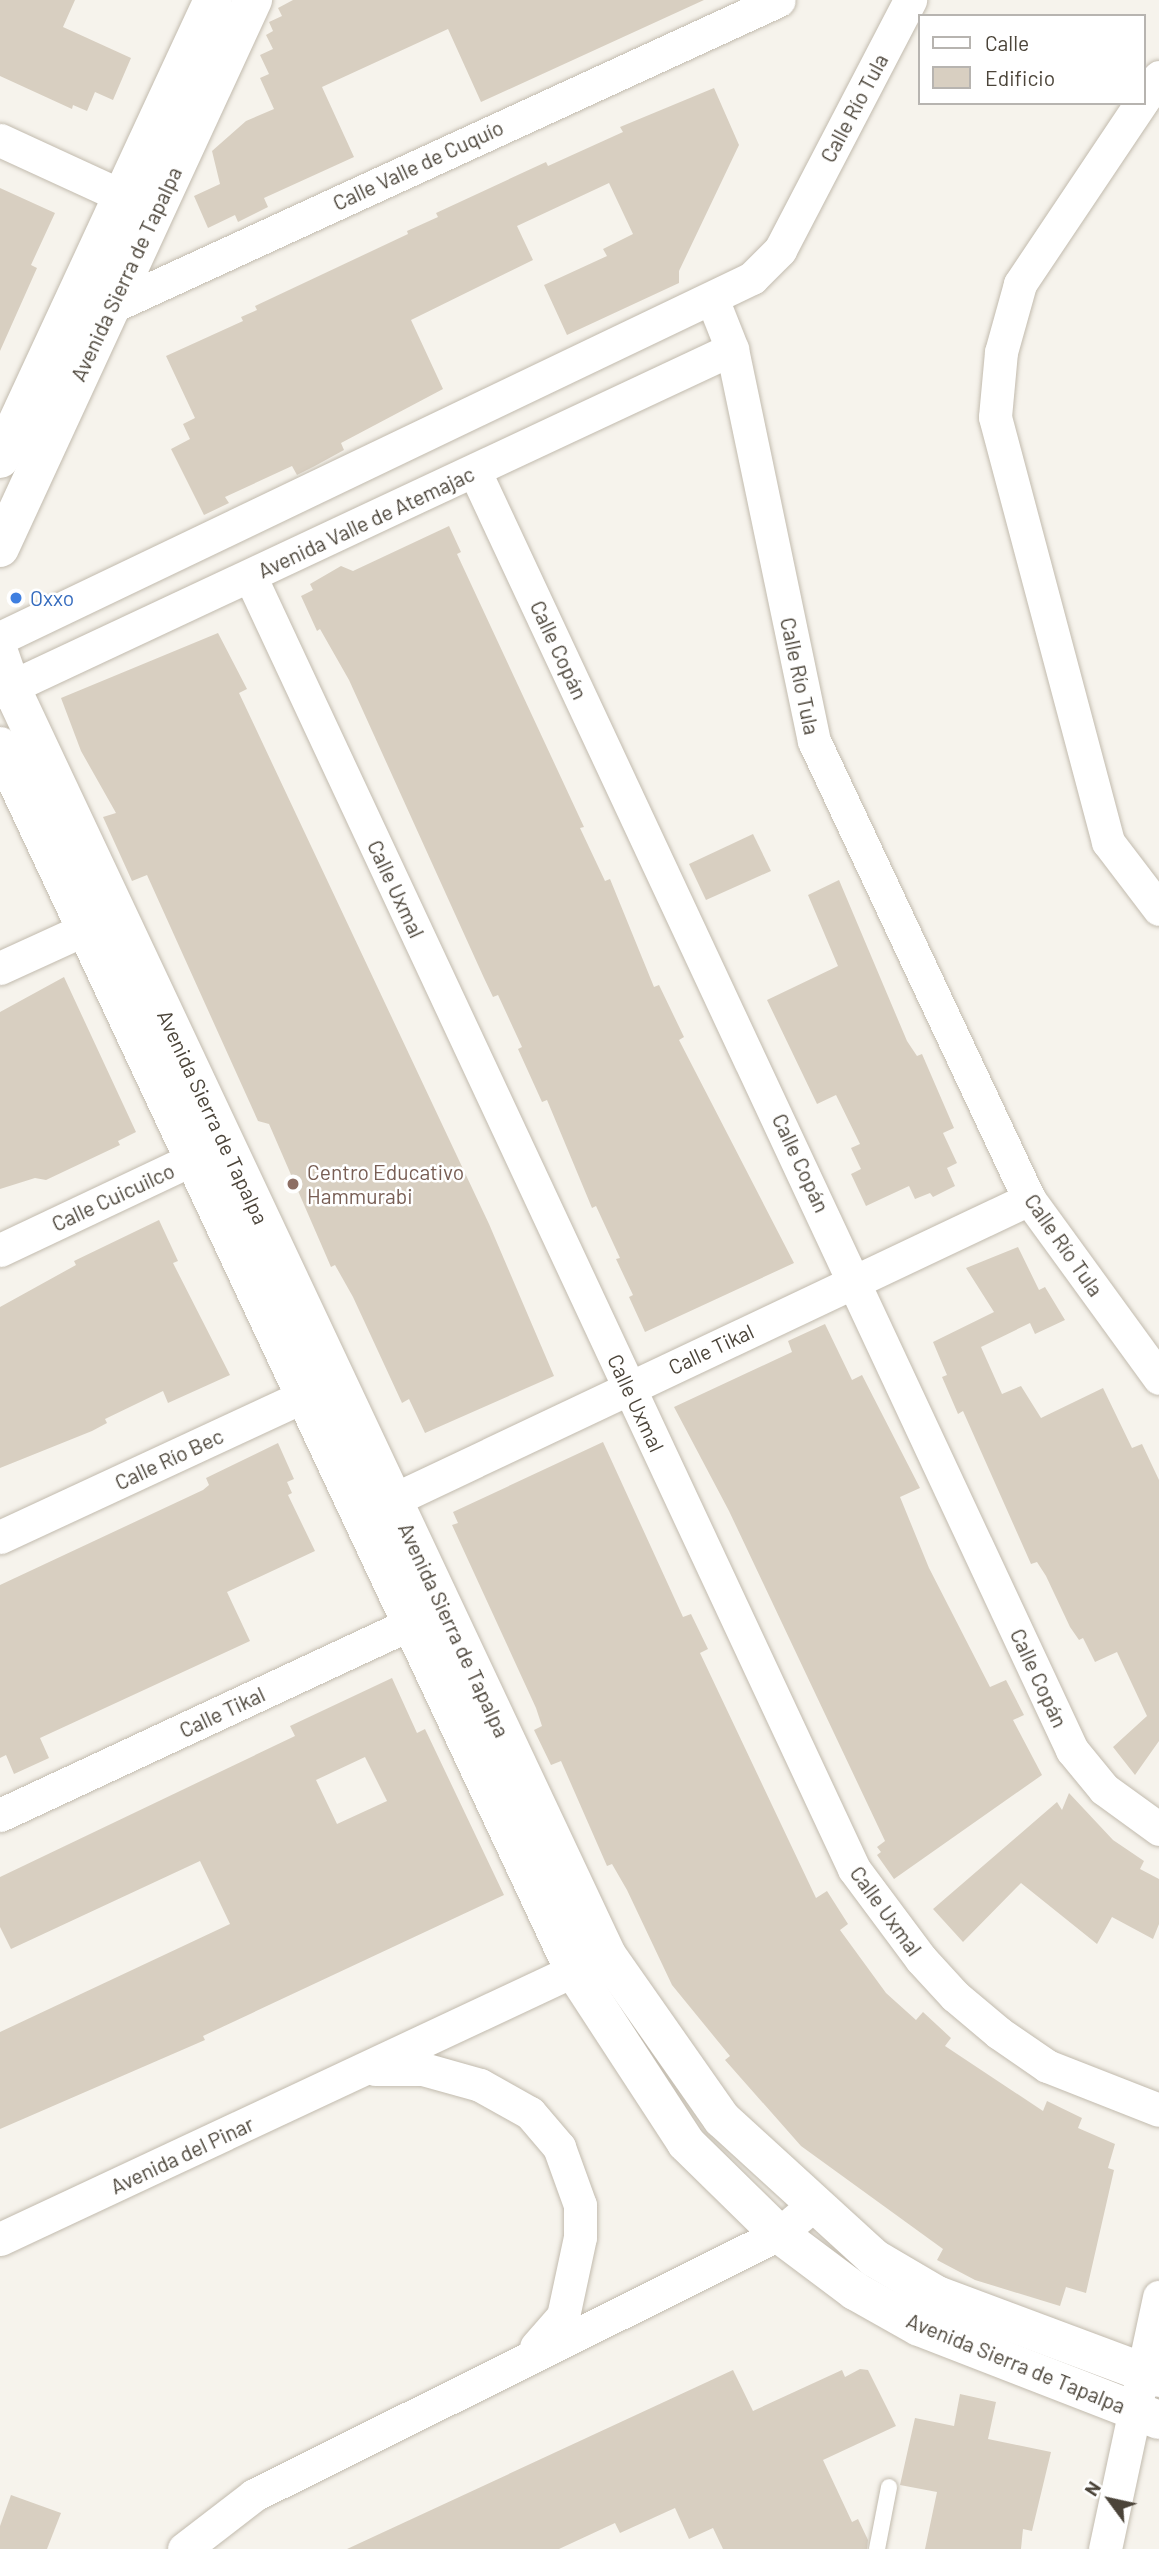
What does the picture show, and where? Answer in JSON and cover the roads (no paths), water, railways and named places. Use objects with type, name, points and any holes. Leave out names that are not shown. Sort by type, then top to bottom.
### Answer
[{"type":"street","name":"Avenida Sierra de Tapalpa","points":[[0,459],[124,197],[213,0]]},
{"type":"street","name":"Avenida Sierra de Tapalpa","points":[[0,548],[253,0]]},
{"type":"street","name":"Calle Valle de Cuquío","points":[[58,333],[779,0]]},
{"type":"street","name":"Calle Río Tula","points":[[910,0],[780,250],[752,278],[713,301],[732,349],[814,741],[1029,1199],[1159,1378]]},
{"type":"street","points":[[1145,98],[1159,77]]},
{"type":"street","points":[[1140,105],[1020,284],[1001,352],[995,416],[1108,842],[1159,909]]},
{"type":"street","points":[[0,140],[124,197]]},
{"type":"street","points":[[0,638],[713,301]]},
{"type":"street","name":"Avenida Valle de Atemajac","points":[[4,678],[250,576],[732,349]]},
{"type":"street","name":"Calle Copán","points":[[475,472],[856,1280],[1072,1750],[1104,1789],[1159,1829]]},
{"type":"street","name":"Calle Uxmal","points":[[250,576],[853,1869],[920,1959],[955,1996],[999,2033],[1058,2071],[1159,2110]]},
{"type":"street","name":"Avenida Sierra de Tapalpa","points":[[4,678],[118,914],[444,1608],[591,1963],[722,2119],[813,2206],[874,2258],[937,2295],[1151,2375]]},
{"type":"street","name":"Avenida Sierra de Tapalpa","points":[[0,746],[83,930],[410,1624],[686,2143],[779,2234],[855,2291],[919,2328],[1147,2416]]},
{"type":"street","points":[[0,968],[118,914]]},
{"type":"street","name":"Calle Cuicuilco","points":[[0,1250],[226,1144]]},
{"type":"street","name":"Calle Tikal","points":[[393,1500],[1029,1199]]},
{"type":"street","name":"Calle Río Bec","points":[[0,1537],[337,1379]]},
{"type":"street","name":"Calle Tikal","points":[[0,1815],[444,1608]]},
{"type":"street","name":"Avenida del Pinar","points":[[0,2239],[591,1963]]},
{"type":"street","name":"Avenida del Pinar","points":[[363,2070],[423,2069],[480,2085],[530,2113],[559,2147],[580,2205],[580,2237],[564,2316],[525,2359]]},
{"type":"street","name":"Avenida del Pinar","points":[[184,2549],[254,2495],[779,2234],[813,2206]]},
{"type":"street","points":[[1105,2549],[1147,2416],[1159,2297]]},
{"type":"lane","points":[[877,2549],[889,2487]]},
{"type":"place","name":"Oxxo","points":[[16,598]]},
{"type":"place","name":"Centro Educativo Hammurabi","points":[[293,1184]]}]
